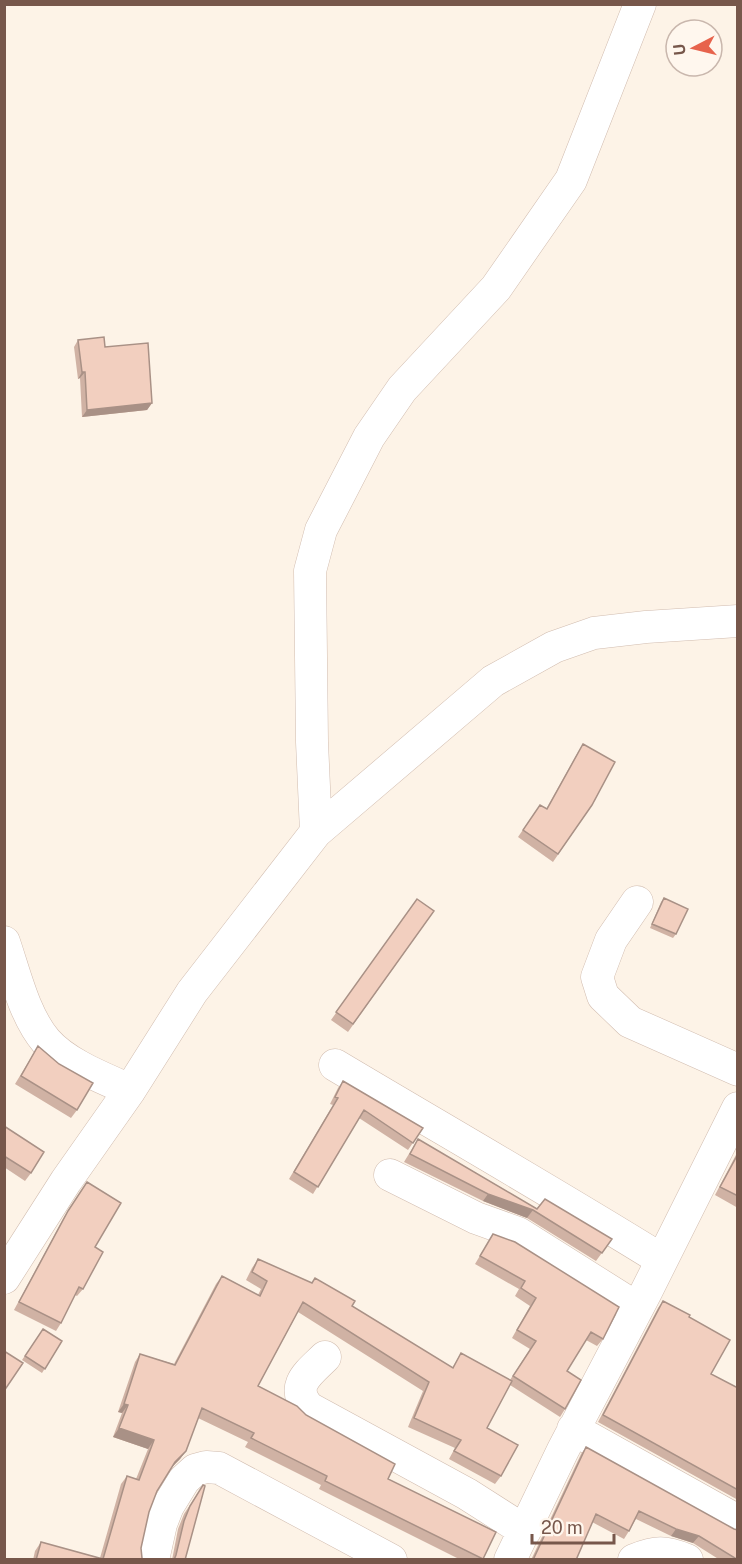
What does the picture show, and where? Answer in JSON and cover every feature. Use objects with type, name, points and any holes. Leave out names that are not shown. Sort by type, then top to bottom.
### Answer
[{"type":"street","points":[[316,831],[312,742],[310,571],[321,530],[369,437],[402,389],[496,288],[571,180],[640,4]]},
{"type":"street","points":[[4,1278],[66,1181],[130,1090],[192,992],[316,831],[493,681],[554,648],[594,633],[738,621]]},
{"type":"street","points":[[637,902],[611,940],[597,977],[603,996],[630,1022],[738,1070]]},
{"type":"street","points":[[4,942],[29,1012],[46,1041],[85,1071],[130,1090]]},
{"type":"street","points":[[334,1065],[543,1187],[662,1260]]},
{"type":"street","points":[[510,1560],[573,1429],[737,1112]]},
{"type":"street","points":[[390,1175],[476,1218],[518,1233],[637,1308]]},
{"type":"street","points":[[325,1357],[300,1386],[300,1394],[309,1408],[467,1494],[525,1531]]},
{"type":"street","points":[[573,1429],[738,1521]]},
{"type":"street","points":[[153,1560],[161,1524],[168,1506],[184,1480],[195,1470],[206,1467],[219,1468],[391,1560]]},
{"type":"street","points":[[634,1560],[651,1553],[669,1552],[687,1560]]},
{"type":"building","points":[[104,337],[105,347],[148,343],[152,403],[87,410],[85,372],[82,372],[78,340]]},
{"type":"building","points":[[583,744],[615,762],[592,805],[558,854],[523,830],[540,805],[547,809]]},
{"type":"building","points":[[664,898],[688,909],[676,934],[652,924]]},
{"type":"building","points":[[417,899],[434,911],[353,1024],[336,1012]]},
{"type":"building","points":[[38,1046],[59,1064],[93,1083],[77,1110],[21,1076]]},
{"type":"building","points":[[343,1081],[423,1128],[413,1143],[364,1110],[318,1187],[294,1172],[338,1098],[335,1097]]},
{"type":"building","points":[[4,1126],[44,1152],[31,1173],[4,1156]]},
{"type":"building","points":[[418,1139],[537,1209],[545,1199],[612,1239],[602,1253],[533,1210],[488,1194],[410,1154]]},
{"type":"building","points":[[738,1154],[738,1196],[720,1187]]},
{"type":"building","points":[[87,1182],[121,1203],[95,1247],[103,1252],[83,1289],[79,1287],[61,1323],[19,1302],[68,1211]]},
{"type":"building","points":[[493,1234],[515,1242],[619,1307],[603,1339],[591,1332],[567,1371],[581,1380],[565,1409],[513,1376],[536,1341],[517,1330],[536,1298],[521,1288],[525,1281],[480,1256]]},
{"type":"building","points":[[258,1259],[312,1283],[315,1278],[355,1301],[352,1306],[453,1368],[461,1353],[512,1381],[487,1428],[518,1445],[501,1476],[454,1451],[461,1440],[414,1418],[429,1382],[303,1302],[258,1386],[297,1406],[306,1415],[395,1464],[388,1479],[496,1532],[483,1559],[325,1481],[327,1476],[251,1438],[254,1433],[202,1408],[186,1451],[175,1462],[157,1491],[149,1512],[141,1548],[143,1560],[36,1560],[41,1542],[103,1559],[127,1476],[139,1480],[154,1440],[119,1428],[128,1405],[124,1404],[140,1354],[175,1365],[222,1276],[260,1296],[267,1281],[252,1272]]},
{"type":"building","points":[[663,1301],[730,1340],[711,1374],[738,1388],[738,1490],[603,1415]]},
{"type":"building","points":[[43,1329],[62,1341],[45,1369],[25,1356]]},
{"type":"building","points":[[4,1351],[23,1363],[4,1391]]},
{"type":"building","points":[[586,1447],[738,1530],[738,1560],[699,1536],[676,1529],[639,1511],[629,1531],[596,1514],[576,1560],[533,1560]]},
{"type":"building","points":[[203,1485],[205,1486],[185,1560],[174,1560],[184,1521]]}]
